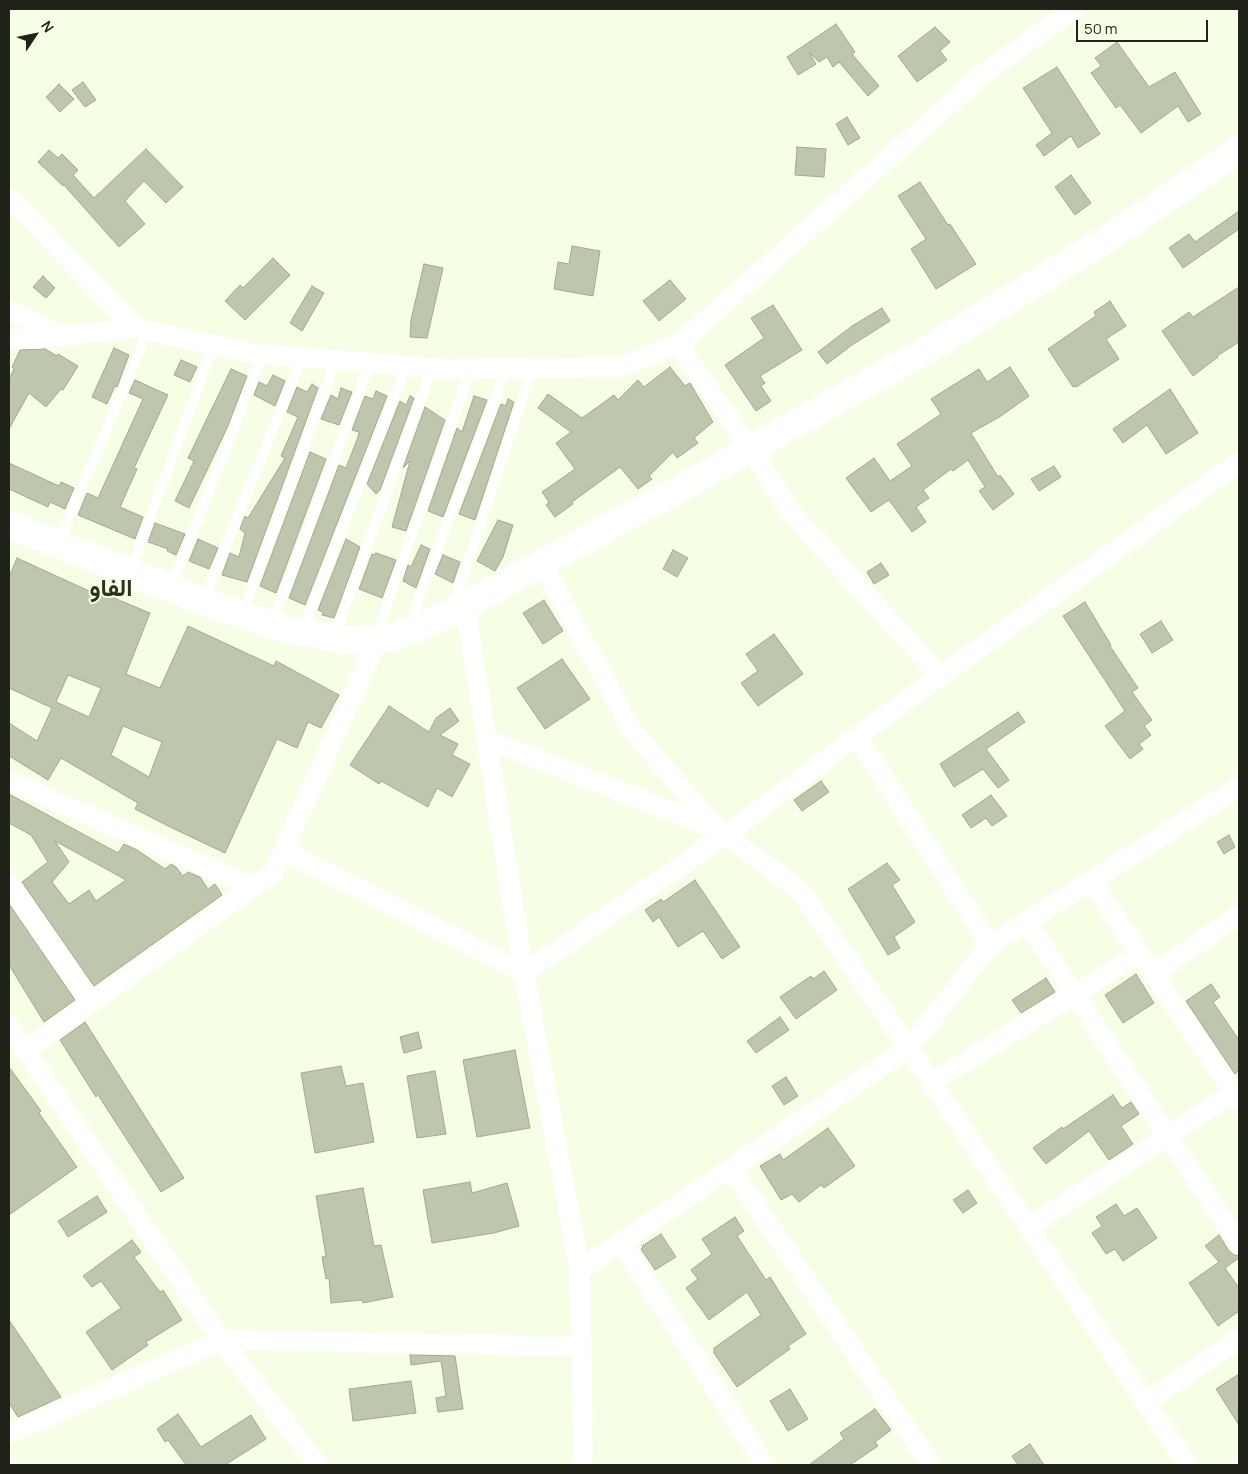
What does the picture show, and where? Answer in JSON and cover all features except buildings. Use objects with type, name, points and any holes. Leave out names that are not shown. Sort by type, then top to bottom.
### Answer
[{"type":"street","points":[[9,338],[31,339],[142,330],[263,354],[406,366],[432,368],[618,368],[678,346],[987,71],[1074,9]]},
{"type":"street","points":[[9,525],[204,601],[272,625],[302,633],[352,641],[394,637],[458,609],[751,449],[930,348],[1237,156]]},
{"type":"street","points":[[9,197],[142,330]]},
{"type":"street","points":[[9,309],[62,336]]},
{"type":"street","points":[[678,346],[751,449],[791,512],[940,676]]},
{"type":"street","points":[[524,973],[1239,462]]},
{"type":"street","points":[[542,563],[632,730],[722,832],[800,889],[932,1082],[1188,1465]]},
{"type":"street","points":[[458,609],[486,739],[524,973],[580,1270],[584,1451],[581,1465]]},
{"type":"street","points":[[26,1050],[274,872],[376,639]]},
{"type":"street","points":[[857,736],[990,946]]},
{"type":"street","points":[[486,739],[722,832]]},
{"type":"street","points":[[9,781],[253,887]]},
{"type":"street","points":[[580,1270],[909,1048],[990,946],[1239,787]]},
{"type":"street","points":[[284,850],[524,973]]},
{"type":"street","points":[[1029,1228],[1168,1136],[1238,1094],[1091,881]]},
{"type":"street","points":[[9,883],[91,1003]]},
{"type":"street","points":[[1154,974],[1239,915]]},
{"type":"street","points":[[1027,922],[1239,1244]]},
{"type":"street","points":[[932,1082],[1140,954]]},
{"type":"street","points":[[9,1026],[221,1340],[318,1465]]},
{"type":"street","points":[[730,1168],[931,1465]]},
{"type":"street","points":[[621,1242],[764,1465]]},
{"type":"street","points":[[1146,1402],[1239,1339]]},
{"type":"street","points":[[9,1434],[221,1340],[581,1346]]},
{"type":"lane","points":[[58,544],[142,330]]},
{"type":"lane","points":[[129,572],[214,345]]},
{"type":"lane","points":[[171,588],[263,354]]},
{"type":"lane","points":[[204,601],[302,357]]},
{"type":"lane","points":[[242,615],[336,360]]},
{"type":"lane","points":[[272,625],[370,363]]},
{"type":"lane","points":[[302,633],[406,366]]},
{"type":"lane","points":[[334,638],[432,368]]},
{"type":"lane","points":[[376,639],[471,368]]},
{"type":"lane","points":[[406,632],[507,368]]},
{"type":"lane","points":[[458,609],[533,368]]},
{"type":"district","name":"الفاو","points":[[111,589]]}]
